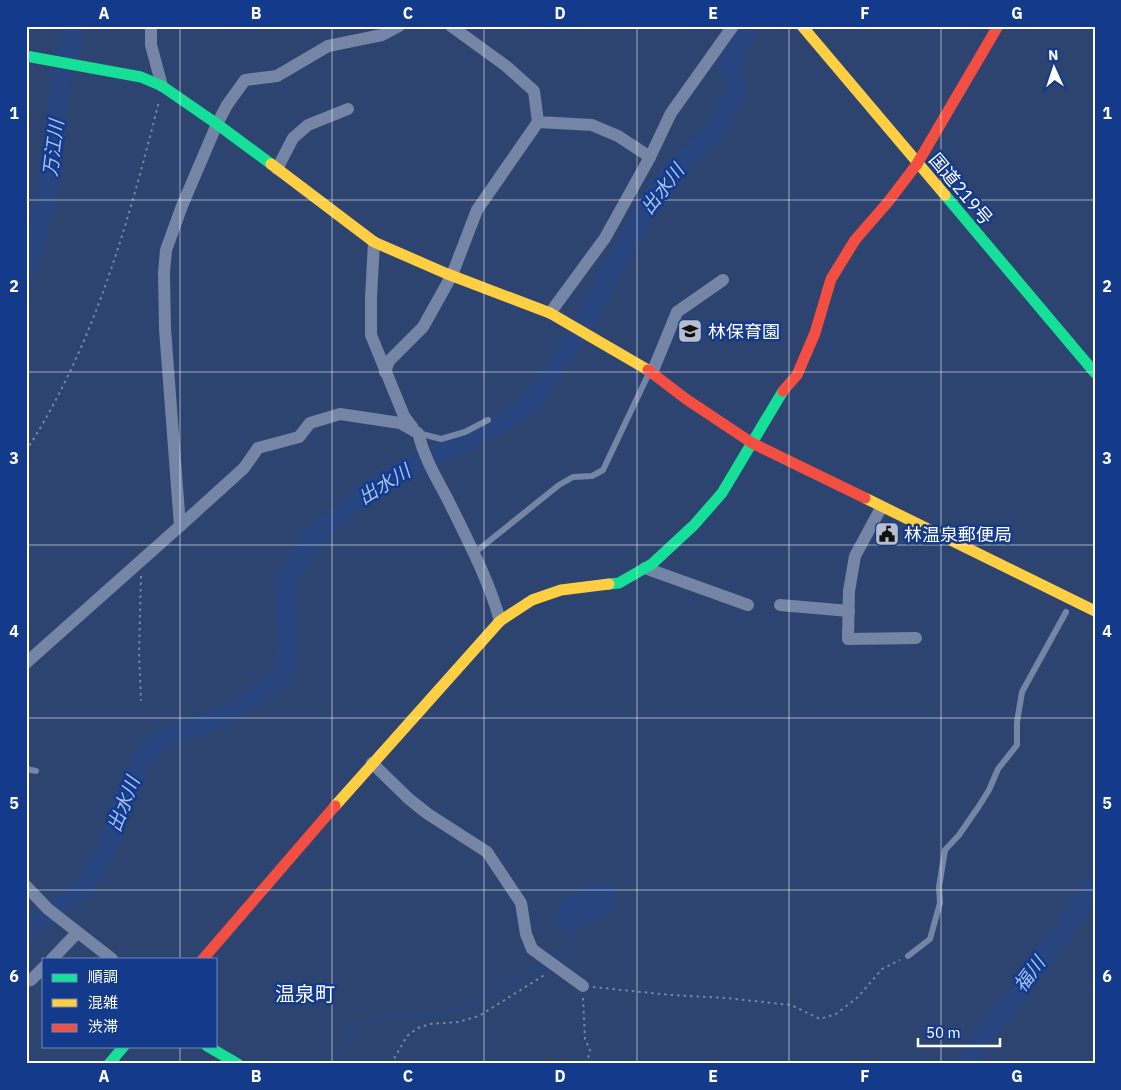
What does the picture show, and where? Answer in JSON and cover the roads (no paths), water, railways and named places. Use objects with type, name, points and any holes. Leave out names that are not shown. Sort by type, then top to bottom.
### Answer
[{"type":"main road","name":"国道219号","points":[[802,26],[1095,373]]},
{"type":"main road","points":[[204,958],[372,763],[500,621],[532,600],[561,590],[619,583],[652,564],[694,525],[722,493],[780,394],[797,375],[814,333],[831,279],[855,240],[888,202],[917,164],[998,26]]},
{"type":"main road","points":[[26,56],[141,77],[162,86],[217,124],[374,242],[452,276],[550,313],[651,373],[752,443],[1095,611]]},
{"type":"main road","points":[[110,1064],[122,1048]]},
{"type":"main road","points":[[211,1048],[237,1063]]},
{"type":"street","points":[[152,26],[151,45],[162,86]]},
{"type":"street","points":[[180,526],[167,358],[164,273],[166,250],[217,124],[227,105],[245,80],[277,76],[328,46],[382,35],[399,26]]},
{"type":"street","points":[[385,372],[389,361],[423,326],[452,276],[476,210],[538,122],[534,91],[506,66],[450,26]]},
{"type":"street","points":[[550,313],[605,238],[650,158],[671,113],[734,26]]},
{"type":"street","points":[[278,169],[293,138],[308,126],[348,109]]},
{"type":"street","points":[[538,122],[592,125],[618,136],[650,158]]},
{"type":"street","points":[[374,242],[371,335],[404,416],[418,433],[423,452],[473,554],[497,609],[500,621]]},
{"type":"street","points":[[651,373],[677,312],[722,280]]},
{"type":"street","points":[[26,663],[244,468],[258,448],[299,438],[310,423],[340,414],[400,423],[418,433]]},
{"type":"street","points":[[882,508],[855,556],[849,592],[848,639],[916,638]]},
{"type":"street","points":[[645,568],[748,605]]},
{"type":"street","points":[[780,605],[849,611]]},
{"type":"street","points":[[372,763],[409,799],[428,814],[487,852],[521,903],[526,934],[532,949],[583,986]]},
{"type":"street","points":[[26,886],[48,909],[77,934],[111,958]]},
{"type":"street","points":[[53,958],[77,934]]},
{"type":"street","points":[[26,981],[31,980],[42,969]]},
{"type":"lane","points":[[473,554],[559,485],[573,477],[592,476],[603,470],[651,373]]},
{"type":"lane","points":[[418,433],[441,439],[465,432],[488,420]]},
{"type":"lane","points":[[908,956],[930,939],[940,902],[945,850],[959,835],[979,806],[989,790],[998,769],[1017,745],[1017,722],[1022,692],[1066,612]]},
{"type":"lane","points":[[26,769],[36,771]]},
{"type":"water","points":[[612,883],[616,898],[612,911],[567,936],[554,918],[561,900],[584,886]]},
{"type":"waterway","name":"万江川","points":[[26,270],[42,216],[49,184],[62,69],[76,26]]},
{"type":"waterway","name":"出水川","points":[[26,932],[84,887],[109,842],[138,766],[152,748],[165,738],[217,719],[247,702],[272,683],[282,672],[287,659],[285,579],[312,539],[362,495],[406,468],[454,447],[511,417],[532,402],[568,349],[650,199],[671,173],[714,132],[737,90],[728,64],[748,26]]},
{"type":"waterway","name":"福川","points":[[968,1064],[980,1040],[1006,1009],[1095,886]]},
{"type":"waterway","points":[[550,959],[574,944],[575,928]]},
{"type":"waterway","points":[[336,1064],[350,1036],[365,1023],[393,1014],[435,1014],[457,1010],[491,995],[545,963]]},
{"type":"place","name":"林保育園","points":[[690,331]]},
{"type":"place","name":"林温泉郵便局","points":[[887,534]]},
{"type":"district","name":"温泉町","points":[[305,993]]}]
